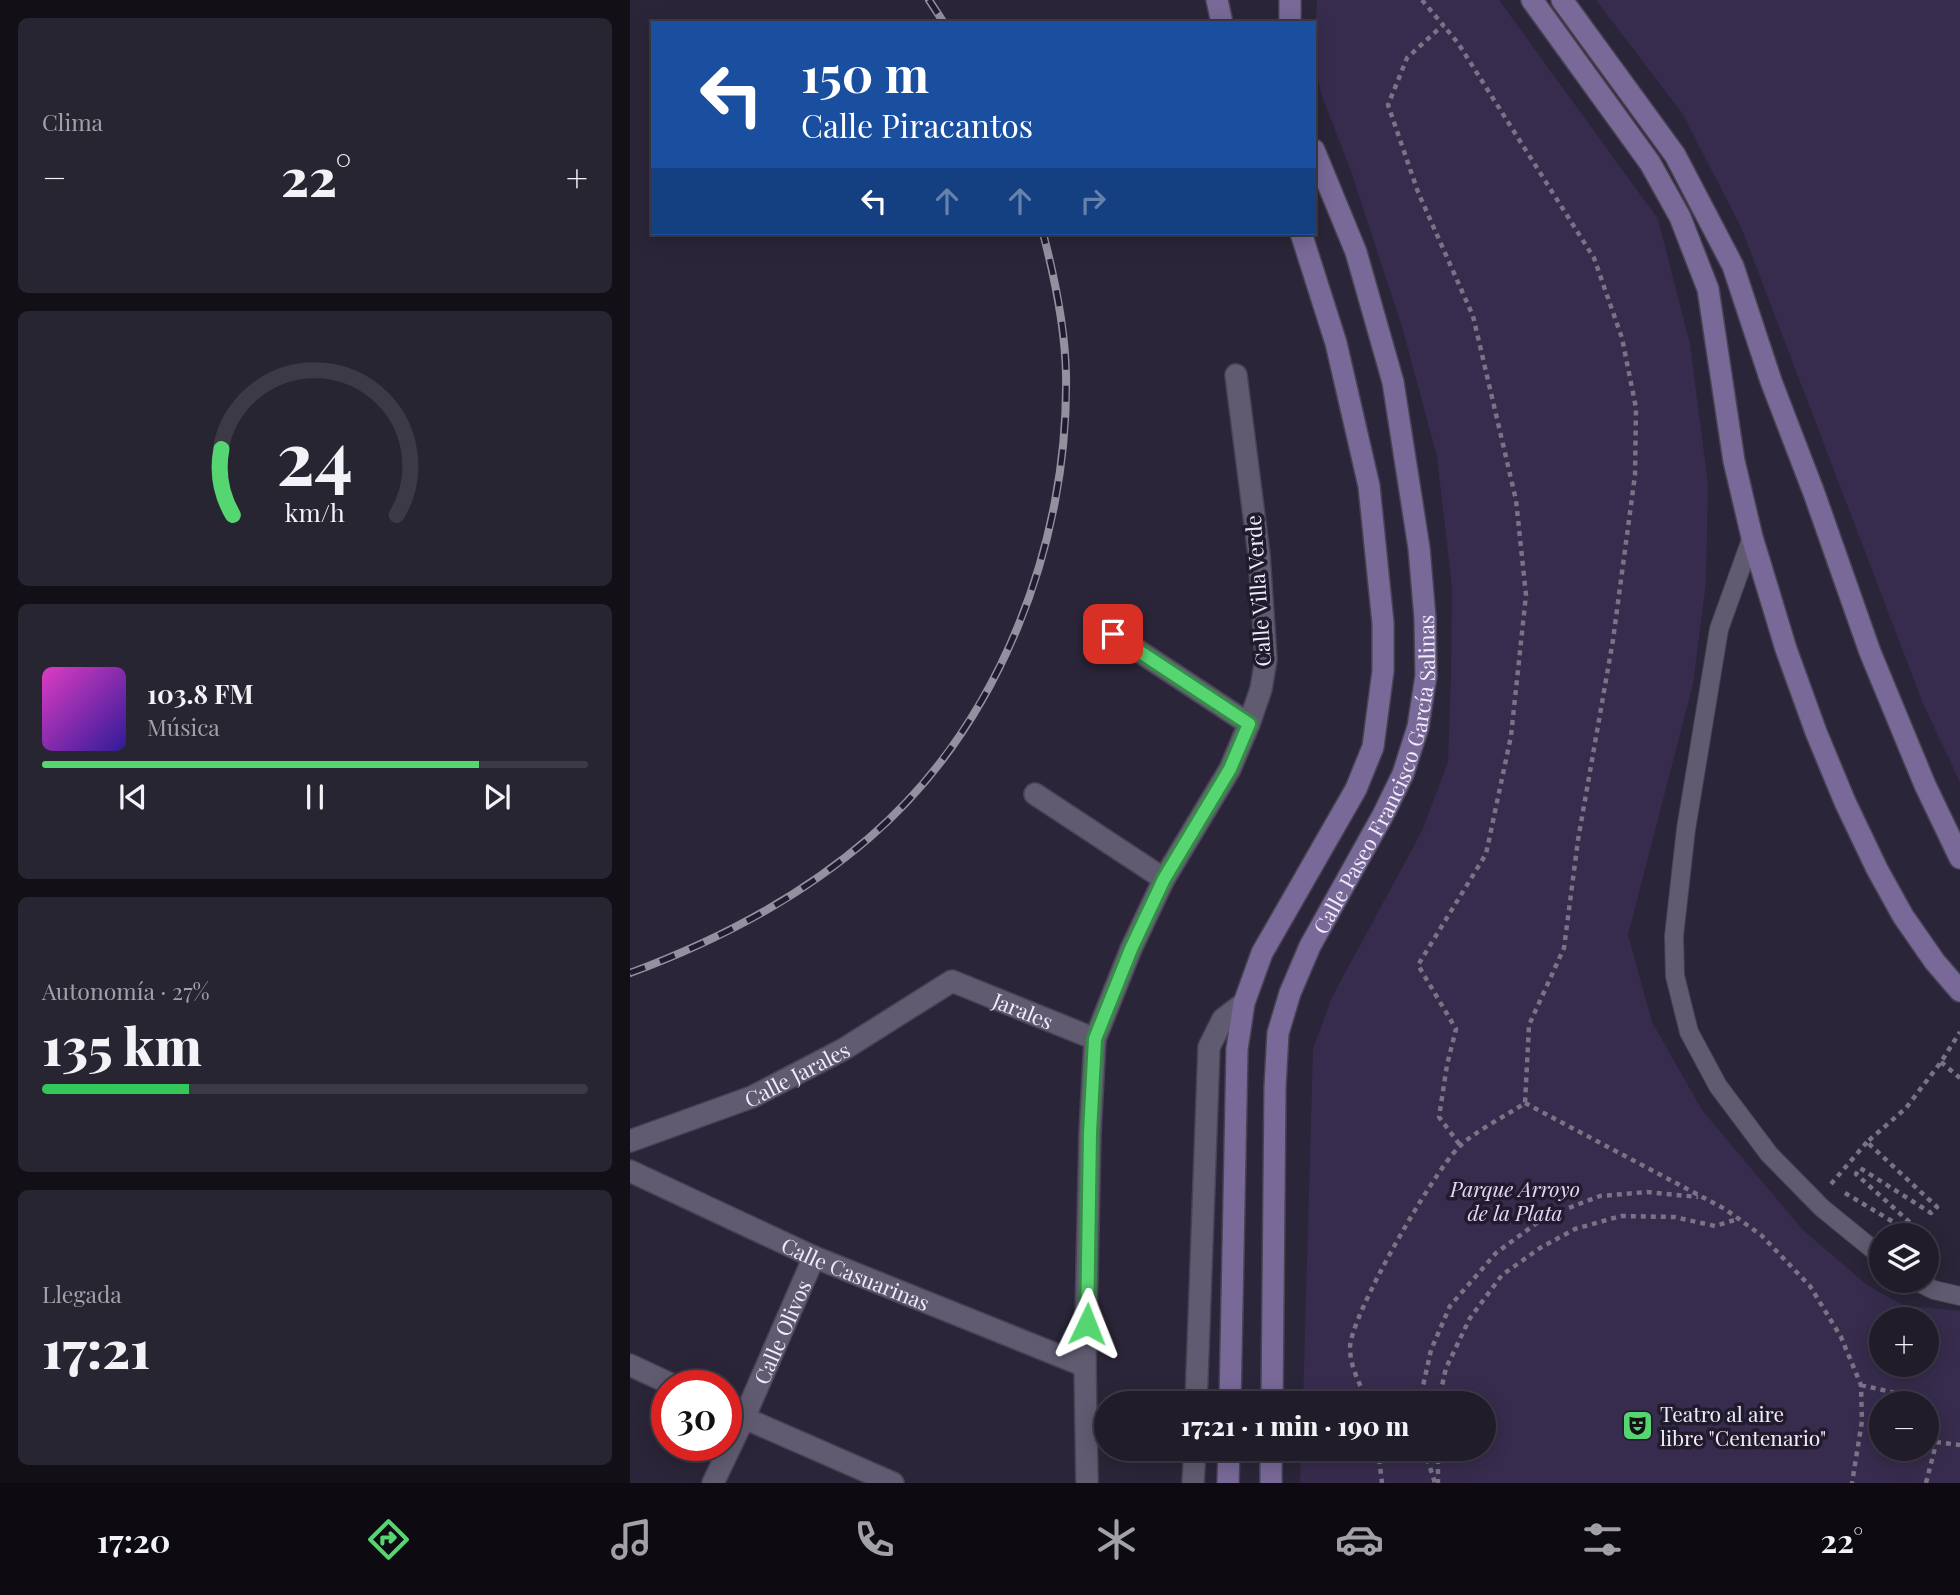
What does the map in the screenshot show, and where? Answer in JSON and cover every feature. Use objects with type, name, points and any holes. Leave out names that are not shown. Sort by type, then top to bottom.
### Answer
[{"type":"main road","points":[[1217,0],[1222,21]]},
{"type":"main road","points":[[1290,0],[1290,21]]},
{"type":"main road","points":[[1532,0],[1650,163],[1680,217],[1708,289],[1734,461],[1752,537],[1786,649],[1816,732],[1845,802],[1903,916],[1935,962],[1960,991]]},
{"type":"main road","points":[[1562,0],[1675,155],[1733,266],[1771,381],[1870,652],[1925,786],[1960,858]]},
{"type":"main road","name":"Calle Paseo Francisco García Salinas","points":[[1272,1391],[1275,1087],[1278,1033],[1290,993],[1310,946],[1383,815],[1402,774],[1418,727],[1426,676],[1425,618],[1419,548],[1392,382],[1356,252],[1316,155]]},
{"type":"main road","name":"Calle Paseo Francisco García Salinas","points":[[1230,1391],[1237,1049],[1244,1003],[1262,953],[1356,789],[1373,747],[1383,671],[1383,624],[1369,486],[1336,342],[1302,235]]},
{"type":"main road","points":[[1228,1483],[1229,1461]]},
{"type":"main road","points":[[1271,1461],[1271,1483]]},
{"type":"street","name":"Calle Villa Verde","points":[[1087,1483],[1085,1366],[1090,1133],[1095,1039],[1131,949],[1164,879],[1230,769],[1261,689],[1266,659],[1259,555],[1236,375]]},
{"type":"street","points":[[1113,634],[1249,724]]},
{"type":"street","points":[[1035,793],[1164,879]]},
{"type":"street","name":"Jarales","points":[[951,981],[1095,1039]]},
{"type":"street","name":"Calle Jarales","points":[[630,1141],[752,1097],[844,1049],[951,981]]},
{"type":"street","points":[[1196,1391],[1209,1046],[1223,1018],[1244,1003]]},
{"type":"street","name":"Calle Casuarinas","points":[[630,1171],[814,1257],[1085,1366]]},
{"type":"street","name":"Calle Olivos","points":[[742,1400],[814,1257]]},
{"type":"street","points":[[630,1365],[651,1375]]},
{"type":"street","points":[[742,1417],[893,1483]]},
{"type":"street","name":"Calle Olivos","points":[[713,1483],[720,1461]]},
{"type":"street","points":[[1193,1483],[1194,1461]]},
{"type":"lane","points":[[1752,537],[1719,629],[1686,829],[1674,936],[1675,976],[1689,1032],[1718,1086],[1769,1154],[1819,1205],[1869,1246]]},
{"type":"lane","points":[[1939,1291],[1960,1296]]},
{"type":"path","points":[[1422,0],[1458,43],[1594,258],[1622,338],[1636,408],[1633,489],[1613,640],[1578,840],[1564,947],[1529,1025],[1525,1103]]},
{"type":"path","points":[[1443,25],[1407,58],[1388,105],[1418,192],[1473,316],[1517,499],[1526,595],[1511,736],[1486,854],[1418,965],[1456,1028],[1439,1117],[1460,1145]]},
{"type":"path","points":[[1819,1205],[1867,1142],[1906,1108],[1960,1032]]},
{"type":"path","points":[[1941,1062],[1960,1078]]},
{"type":"path","points":[[1362,1391],[1357,1380],[1350,1348],[1359,1315],[1401,1236],[1443,1165],[1460,1145],[1525,1103]]},
{"type":"path","points":[[1525,1103],[1739,1219],[1761,1235],[1810,1286],[1841,1337],[1861,1385],[1862,1422],[1852,1483]]},
{"type":"path","points":[[1819,1205],[1842,1191],[1910,1232],[1915,1227],[1856,1174],[1860,1168],[1931,1213],[1937,1208],[1867,1142]]},
{"type":"path","points":[[1422,1391],[1431,1350],[1450,1306],[1496,1252],[1545,1217],[1601,1196],[1647,1192],[1702,1197]]},
{"type":"path","points":[[1441,1391],[1446,1368],[1470,1318],[1502,1275],[1540,1248],[1576,1229],[1621,1216],[1674,1217],[1716,1226],[1739,1219]]},
{"type":"path","points":[[1861,1385],[1887,1391]]},
{"type":"path","points":[[1939,1442],[1960,1445]]},
{"type":"path","points":[[1379,1461],[1382,1483]]},
{"type":"path","points":[[1429,1461],[1437,1483]]},
{"type":"path","points":[[1437,1483],[1438,1461]]},
{"type":"path","points":[[1926,1483],[1931,1461]]},
{"type":"green space","name":"Parque Arroyo de la Plata","points":[[1317,0],[1499,0],[1658,219],[1690,344],[1708,484],[1706,583],[1693,684],[1628,935],[1652,1022],[1702,1110],[1802,1229],[1869,1286],[1869,1293],[1881,1293],[1903,1305],[1922,1307],[1869,1307],[1869,1377],[1939,1377],[1939,1309],[1960,1311],[1960,1483],[1300,1483],[1301,1461],[1496,1461],[1496,1391],[1303,1391],[1313,1049],[1332,997],[1422,831],[1448,762],[1452,587],[1437,457],[1403,330],[1350,168],[1321,94],[1316,69]]},
{"type":"green space","points":[[1596,0],[1960,0],[1960,782],[1924,706],[1741,227],[1682,113]]},
{"type":"railway","points":[[929,0],[943,21]]},
{"type":"railway","points":[[630,973],[725,932],[785,899],[842,860],[915,793],[955,742],[989,687],[1017,628],[1039,566],[1055,502],[1064,438],[1064,338],[1043,235]]},
{"type":"place","name":"Teatro al aire libre \"Centenario\"","points":[[1637,1425]]},
{"type":"route","points":[[1087,1324],[1090,1133],[1095,1039],[1131,949],[1164,879],[1230,769],[1249,724],[1113,634]]}]
